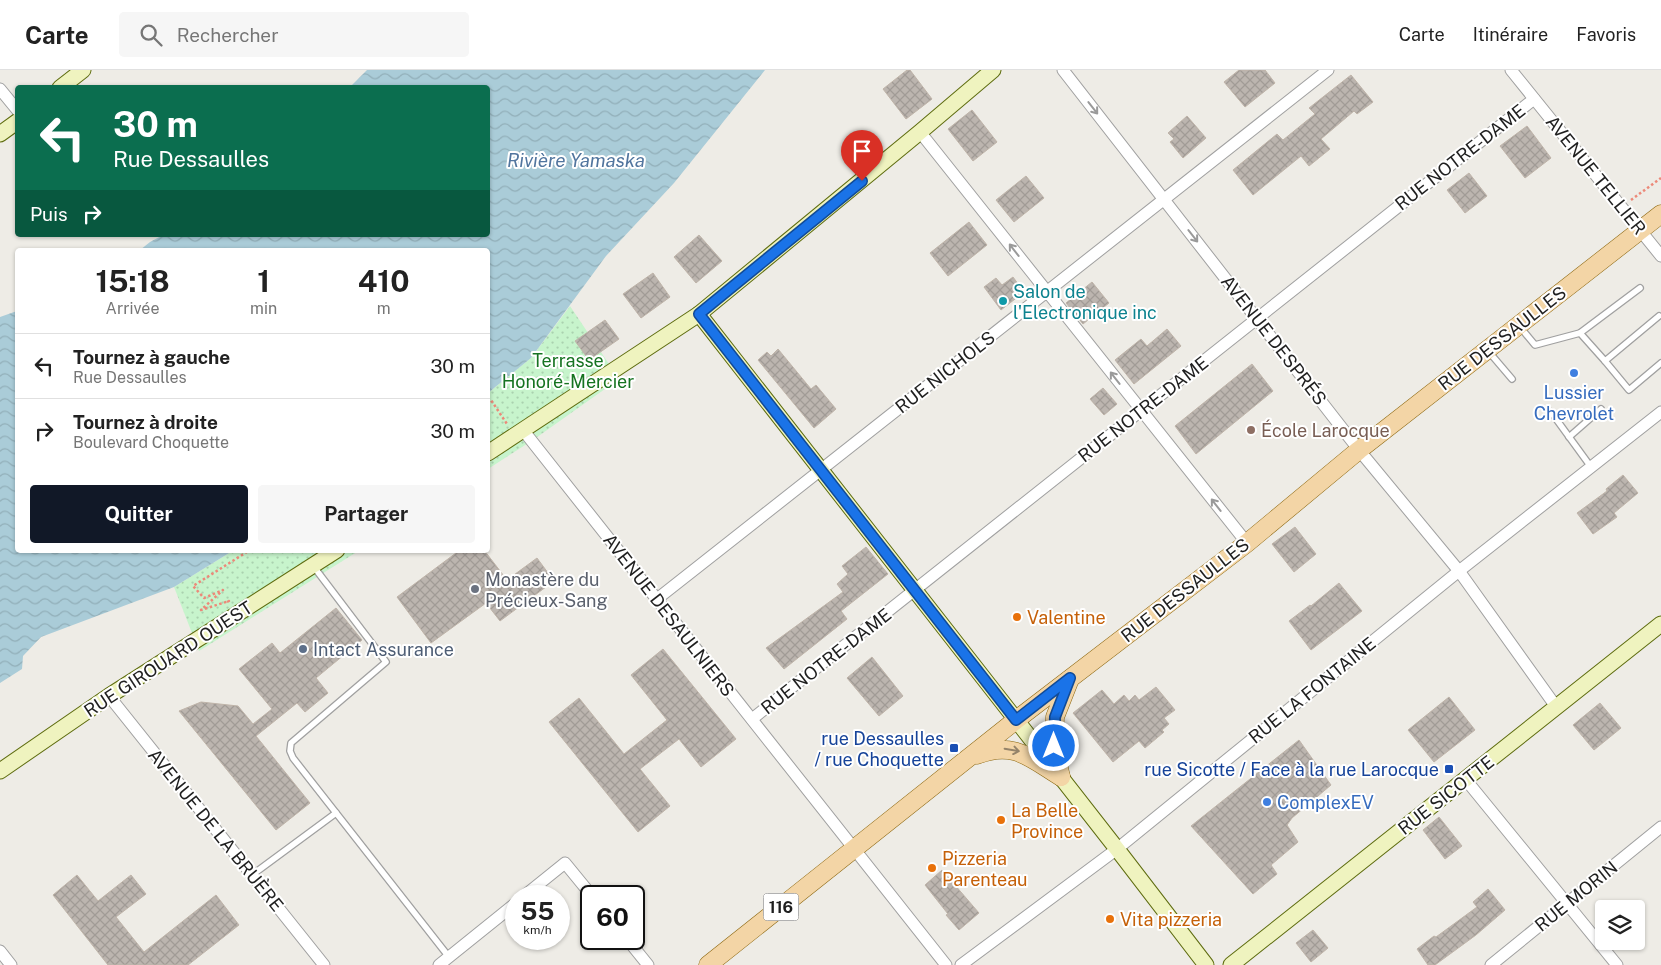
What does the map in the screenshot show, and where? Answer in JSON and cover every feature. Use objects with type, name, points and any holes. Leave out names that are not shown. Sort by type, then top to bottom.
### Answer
[{"type":"main road","name":"RUE DESSAULLES","points":[[708,965],[1016,720],[1247,543],[1359,450],[1661,214]]},
{"type":"main road","points":[[1061,777],[1054,746],[1055,717],[1070,678]]},
{"type":"main road","points":[[965,760],[984,752],[1011,749],[1020,752],[1061,777]]},
{"type":"street","points":[[64,85],[82,70]]},
{"type":"street","points":[[490,452],[699,314],[993,70]]},
{"type":"street","name":"AVENUE DESPRÉS","points":[[1063,70],[1359,450],[1459,571],[1557,708]]},
{"type":"street","name":"RUE NICHOLS","points":[[657,599],[1328,70]]},
{"type":"street","name":"AVENUE TELLIER","points":[[1511,70],[1661,256]]},
{"type":"street","points":[[0,90],[15,108]]},
{"type":"street","name":"RUE NOTRE-DAME","points":[[752,719],[1534,98]]},
{"type":"street","points":[[0,134],[15,123]]},
{"type":"street","points":[[920,132],[1247,543]]},
{"type":"street","points":[[699,314],[1206,965]]},
{"type":"street","name":"RUE LA FONTAINE","points":[[961,965],[1117,849],[1459,571],[1661,412]]},
{"type":"street","name":"AVENUE DESAULNIERS","points":[[519,433],[657,599],[946,965]]},
{"type":"street","name":"RUE GIROUARD OUEST","points":[[0,771],[109,696],[332,553]]},
{"type":"street","name":"RUE SICOTTE","points":[[1231,965],[1661,624]]},
{"type":"street","name":"AVENUE DE LA BRUÈRE","points":[[109,696],[324,965]]},
{"type":"street","points":[[1466,780],[1618,965]]},
{"type":"street","name":"RUE MORIN","points":[[1491,965],[1661,828]]},
{"type":"street","points":[[538,885],[566,863],[583,885]]},
{"type":"street","points":[[439,965],[505,912]]},
{"type":"street","points":[[636,950],[648,965]]},
{"type":"street","points":[[0,951],[11,965]]},
{"type":"lane","points":[[1518,326],[1535,345],[1580,334],[1640,288]]},
{"type":"lane","points":[[1605,361],[1659,316]]},
{"type":"lane","points":[[1580,334],[1629,390],[1661,363]]},
{"type":"lane","points":[[1487,350],[1512,378]]},
{"type":"lane","points":[[1569,437],[1601,409]]},
{"type":"lane","points":[[1551,412],[1592,467]]},
{"type":"lane","points":[[312,566],[386,662],[291,743],[290,751],[293,758],[449,957]]},
{"type":"lane","points":[[252,875],[336,813]]},
{"type":"path","points":[[1622,207],[1661,178]]},
{"type":"path","points":[[490,401],[519,433]]},
{"type":"path","points":[[222,607],[229,601],[201,610],[223,590],[204,598],[193,586],[245,553]]},
{"type":"green space","name":"Terrasse Honoré-Mercier","points":[[570,306],[619,379],[533,440],[490,468],[490,391],[531,358]]},
{"type":"green space","points":[[229,553],[355,553],[199,651],[174,587]]},
{"type":"water","name":"Rivière Yamaska","points":[[367,70],[765,70],[674,183],[606,256],[531,358],[490,391],[490,248],[142,248],[159,237],[490,237],[490,85],[352,85]]},
{"type":"water","points":[[15,312],[15,553],[229,553],[174,587],[41,637],[23,656],[22,669],[0,683],[0,317]]},
{"type":"building","points":[[907,70],[910,70],[932,99],[906,119],[883,89]]},
{"type":"building","points":[[1239,70],[1265,70],[1275,83],[1245,107],[1224,82]]},
{"type":"building","points":[[1351,75],[1373,102],[1357,114],[1354,111],[1321,139],[1330,149],[1309,166],[1301,156],[1253,195],[1233,170],[1277,134],[1283,140],[1315,114],[1309,108]]},
{"type":"building","points":[[972,110],[997,142],[973,161],[948,129]]},
{"type":"building","points":[[1187,116],[1206,138],[1183,158],[1170,142],[1174,139],[1168,133]]},
{"type":"building","points":[[1527,126],[1551,158],[1525,178],[1500,146]]},
{"type":"building","points":[[1469,173],[1487,196],[1465,213],[1447,190]]},
{"type":"building","points":[[1026,176],[1044,198],[1014,222],[996,200]]},
{"type":"building","points":[[969,222],[987,245],[948,276],[930,253]]},
{"type":"building","points":[[699,235],[722,261],[696,283],[674,257]]},
{"type":"building","points":[[653,273],[670,297],[641,318],[623,294]]},
{"type":"building","name":"Salon de l'Electronique inc","points":[[1013,277],[1024,292],[1001,310],[984,287],[996,278],[1002,285]]},
{"type":"building","points":[[1092,282],[1109,303],[1083,324],[1066,303]]},
{"type":"building","points":[[605,320],[619,339],[589,360],[575,341]]},
{"type":"building","points":[[1167,329],[1181,346],[1134,384],[1115,360],[1141,339],[1147,346]]},
{"type":"building","points":[[778,349],[811,389],[816,385],[836,409],[814,428],[758,360],[767,352],[771,356]]},
{"type":"building","name":"École Larocque","points":[[1252,364],[1273,391],[1196,454],[1175,426]]},
{"type":"building","points":[[1103,388],[1117,404],[1104,415],[1090,399]]},
{"type":"building","points":[[1623,475],[1638,493],[1614,513],[1617,517],[1593,534],[1577,513],[1607,491],[1606,489]]},
{"type":"building","points":[[1295,527],[1316,554],[1294,572],[1272,544]]},
{"type":"building","points":[[866,547],[888,574],[841,611],[847,619],[784,669],[766,648],[843,592],[837,584],[848,574],[842,566]]},
{"type":"building","name":"Monastère du Précieux-Sang","points":[[456,553],[486,553],[507,580],[537,558],[554,581],[500,621],[486,603],[431,643],[397,597]]},
{"type":"building","points":[[1339,583],[1362,611],[1311,650],[1289,621]]},
{"type":"building","points":[[336,608],[362,640],[316,678],[328,693],[305,712],[297,703],[256,736],[310,803],[276,830],[179,711],[201,702],[238,706],[253,724],[272,709],[239,669],[272,643],[280,653]]},
{"type":"building","points":[[663,649],[736,739],[701,767],[679,739],[640,769],[670,806],[638,832],[549,722],[579,698],[624,754],[667,720],[631,675]]},
{"type":"building","points":[[872,657],[903,696],[879,716],[847,678]]},
{"type":"building","points":[[1156,687],[1175,710],[1164,718],[1169,724],[1162,730],[1164,732],[1145,748],[1139,741],[1113,762],[1073,713],[1102,690],[1114,704],[1124,695],[1129,701],[1135,695],[1139,700]]},
{"type":"building","points":[[1449,697],[1475,730],[1434,762],[1408,730]]},
{"type":"building","points":[[1600,703],[1621,728],[1594,750],[1573,725]]},
{"type":"building","name":"ComplexEV","points":[[1299,740],[1331,785],[1292,818],[1287,825],[1298,842],[1271,865],[1277,874],[1253,894],[1191,826]]},
{"type":"building","points":[[1439,817],[1462,846],[1445,859],[1423,830]]},
{"type":"building","points":[[942,870],[979,913],[959,930],[925,885]]},
{"type":"building","points":[[77,875],[98,901],[131,875],[146,894],[116,917],[144,952],[216,895],[239,925],[188,965],[108,965],[53,895]]},
{"type":"building","points":[[1488,889],[1505,910],[1476,935],[1435,965],[1428,965],[1417,949],[1477,907],[1473,902]]},
{"type":"building","points":[[1313,930],[1328,948],[1311,962],[1296,943]]},
{"type":"place","name":"Salon de l'Electronique inc","points":[[1003,301]]},
{"type":"place","name":"Lussier Chevrolet","points":[[1574,373]]},
{"type":"place","name":"École Larocque","points":[[1251,430]]},
{"type":"place","name":"Monastère du Précieux-Sang","points":[[475,589]]},
{"type":"place","name":"Valentine","points":[[1017,617]]},
{"type":"place","name":"Intact Assurance","points":[[303,649]]},
{"type":"place","name":"rue Dessaulles / rue Choquette","points":[[954,748]]},
{"type":"place","name":"rue Sicotte / Face à la rue Larocque","points":[[1449,769]]},
{"type":"place","name":"ComplexEV","points":[[1267,802]]},
{"type":"place","name":"La Belle Province","points":[[1001,820]]},
{"type":"place","name":"Pizzeria Parenteau","points":[[932,868]]},
{"type":"place","name":"Vita pizzeria","points":[[1110,919]]},
{"type":"route","points":[[862,181],[699,314],[1016,720],[1070,678],[1055,717],[1054,746]]}]
